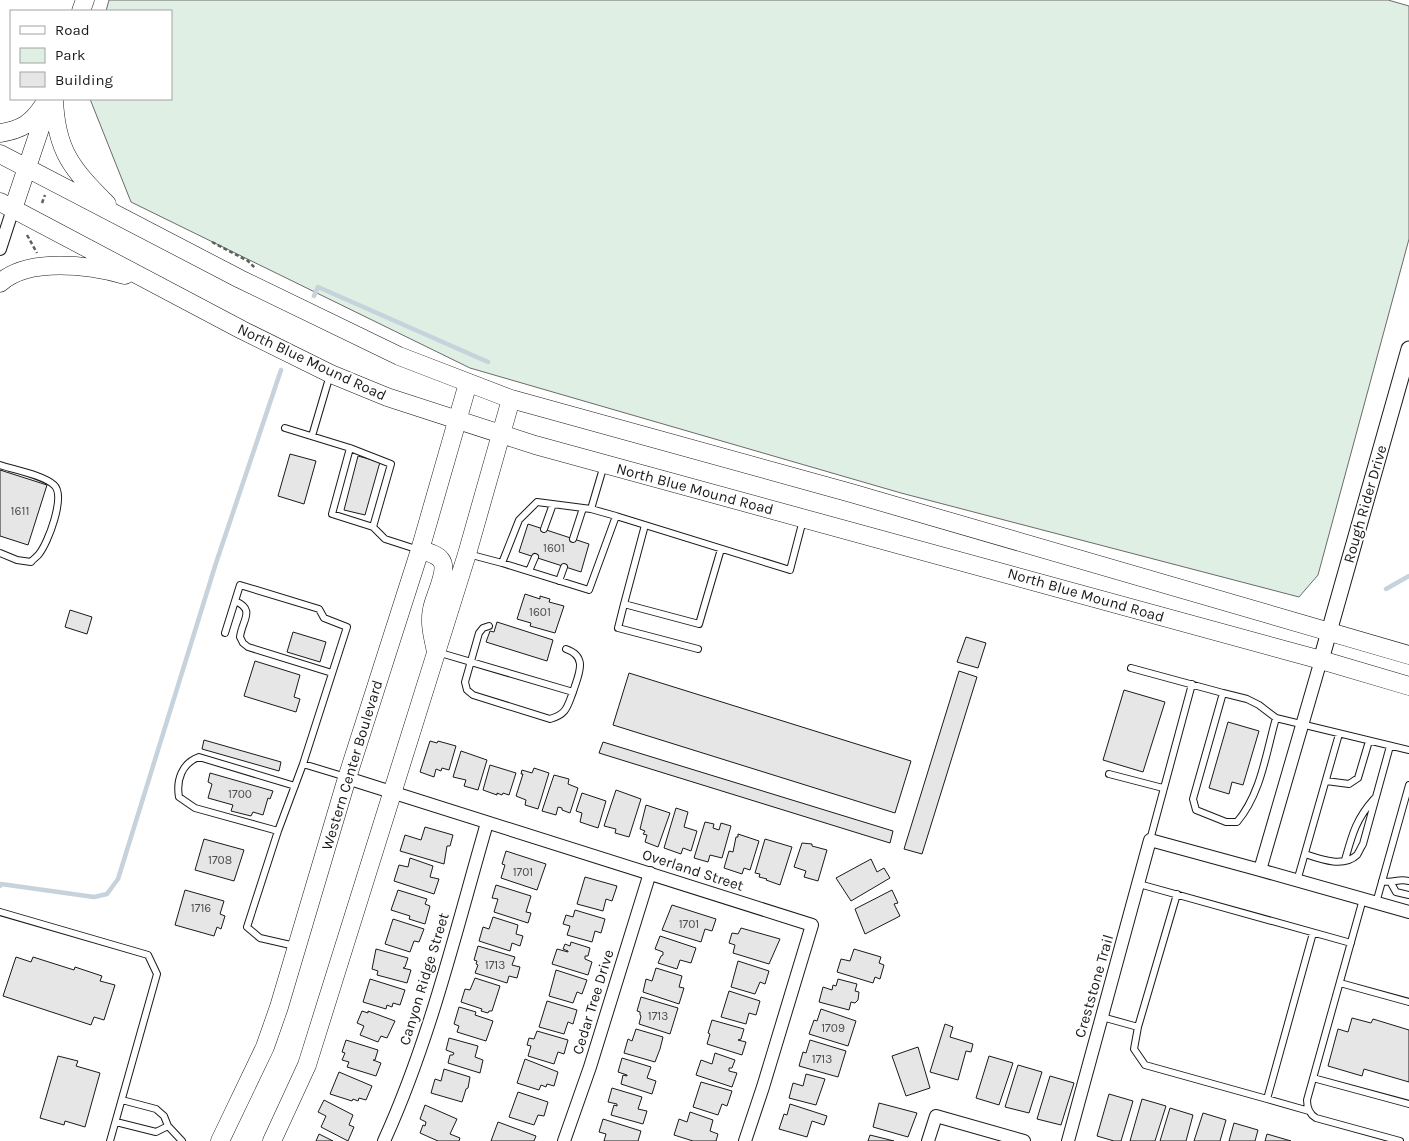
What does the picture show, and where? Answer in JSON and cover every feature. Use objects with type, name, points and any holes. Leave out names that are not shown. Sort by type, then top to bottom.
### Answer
[{"type":"main road","points":[[0,133],[20,128],[30,123],[50,100]]},
{"type":"main road","points":[[6,206],[28,167],[51,100]]},
{"type":"main road","points":[[51,100],[57,133],[69,161],[84,181],[120,217]]},
{"type":"main road","points":[[0,154],[240,279],[399,356],[511,399],[851,493],[1409,655]]},
{"type":"main road","name":"North Blue Mound Road","points":[[6,206],[242,330],[331,374],[387,397],[457,421],[604,464],[1321,660],[1409,686]]},
{"type":"main road","points":[[0,283],[15,273],[29,268],[46,266],[104,271],[155,284]]},
{"type":"main road","name":"Western Center Boulevard","points":[[220,1141],[265,1047],[420,550],[468,383]]},
{"type":"main road","points":[[272,1141],[308,1065],[467,554],[511,399]]},
{"type":"main road","points":[[420,550],[441,559],[443,564],[442,578],[432,609],[430,624],[436,652]]},
{"type":"street","points":[[0,249],[6,206]]},
{"type":"street","name":"Rough Rider Drive","points":[[1321,660],[1409,350]]},
{"type":"street","points":[[1260,870],[1321,660]]},
{"type":"street","name":"Overland Street","points":[[348,778],[812,925],[745,1141]]},
{"type":"street","name":"Canyon Ridge Street","points":[[384,1141],[403,1099],[430,1022],[486,823]]},
{"type":"street","points":[[1150,840],[1409,912]]},
{"type":"street","name":"Creststone Trail","points":[[1068,1141],[1140,884],[1150,840]]},
{"type":"street","name":"Cedar Tree Drive","points":[[564,1141],[590,1067],[650,873]]},
{"type":"street","points":[[928,1141],[936,1116],[1024,1141]]},
{"type":"lane","points":[[312,436],[331,374]]},
{"type":"lane","points":[[285,428],[350,448],[391,464],[374,527]]},
{"type":"lane","points":[[350,448],[332,514],[374,527],[385,539],[420,550]]},
{"type":"lane","points":[[591,509],[604,464]]},
{"type":"lane","points":[[0,465],[45,479],[58,490],[53,528],[39,554],[31,562],[17,560],[0,553]]},
{"type":"lane","points":[[502,563],[519,520],[537,502],[591,509],[790,570],[804,519]]},
{"type":"lane","points":[[544,529],[553,504]]},
{"type":"lane","points":[[574,539],[583,508]]},
{"type":"lane","points":[[467,554],[589,590],[616,516]]},
{"type":"lane","points":[[645,524],[618,628],[698,649]]},
{"type":"lane","points":[[624,604],[699,624],[721,549]]},
{"type":"lane","points":[[529,572],[534,557]]},
{"type":"lane","points":[[559,581],[564,567]]},
{"type":"lane","points":[[225,633],[240,585],[319,609],[324,618],[347,627],[248,926],[260,938],[296,946]]},
{"type":"lane","points":[[235,601],[243,604],[247,610],[247,616],[240,637],[248,647],[332,673]]},
{"type":"lane","points":[[489,626],[483,628],[479,633],[464,682],[467,690],[473,695],[550,718],[565,712],[580,668],[578,656],[566,649]]},
{"type":"lane","points":[[436,652],[573,692]]},
{"type":"lane","points":[[1131,668],[1247,699],[1259,705],[1276,718],[1409,750]]},
{"type":"lane","points":[[1150,840],[1192,684]]},
{"type":"lane","points":[[1223,693],[1193,799],[1196,810],[1226,822],[1238,822],[1254,796],[1276,718]]},
{"type":"lane","points":[[1297,881],[1339,734]]},
{"type":"lane","points":[[1326,781],[1349,784],[1358,778],[1369,741]]},
{"type":"lane","points":[[1304,854],[1330,862],[1345,860],[1356,855],[1363,844],[1390,746]]},
{"type":"lane","points":[[278,831],[195,808],[179,797],[179,779],[191,760],[199,757],[294,786]]},
{"type":"lane","points":[[303,764],[348,778]]},
{"type":"lane","points":[[1109,774],[1163,788]]},
{"type":"lane","points":[[1400,1141],[1316,1118],[1309,1111],[1307,1100],[1351,943],[1370,901],[1382,881],[1409,785]]},
{"type":"lane","points":[[1345,860],[1353,831],[1363,811],[1376,797]]},
{"type":"lane","points":[[1382,881],[1391,883],[1401,879],[1409,881]]},
{"type":"lane","points":[[1391,883],[1396,892],[1409,895]]},
{"type":"lane","points":[[1140,884],[1351,943]]},
{"type":"lane","points":[[1177,894],[1138,1027],[1134,1049],[1145,1064],[1309,1111]]},
{"type":"lane","points":[[0,912],[148,955],[157,974],[110,1141]]},
{"type":"lane","points":[[1267,1099],[1313,933]]},
{"type":"lane","points":[[1340,983],[1409,1002]]},
{"type":"lane","points":[[1102,1017],[1138,1027]]},
{"type":"lane","points":[[1313,1078],[1409,1104]]},
{"type":"lane","points":[[122,1100],[156,1110],[164,1116],[168,1126],[182,1141]]},
{"type":"lane","points":[[116,1122],[156,1132],[168,1126]]},
{"type":"path","points":[[42,203],[45,196]]},
{"type":"path","points":[[27,235],[40,257]]},
{"type":"path","points":[[212,242],[248,261],[258,271]]},
{"type":"green space","points":[[109,0],[1388,0],[1409,6],[1409,239],[1318,575],[1299,597],[901,493],[470,368],[131,202],[90,100],[172,100],[172,10],[106,10]]},
{"type":"building","points":[[290,454],[316,461],[304,504],[278,496]]},
{"type":"building","points":[[358,456],[380,462],[365,515],[344,510]]},
{"type":"building","points":[[0,470],[47,485],[28,545],[0,536]]},
{"type":"building","points":[[528,524],[589,544],[581,572],[519,552]]},
{"type":"building","points":[[525,594],[540,599],[540,596],[550,599],[549,602],[564,606],[555,633],[530,626],[531,623],[517,619]]},
{"type":"building","points":[[70,610],[92,617],[87,634],[65,627]]},
{"type":"building","points":[[497,622],[553,640],[547,661],[486,642],[490,631],[494,632]]},
{"type":"building","points":[[293,632],[326,642],[320,662],[287,652]]},
{"type":"building","points":[[966,637],[986,643],[978,668],[957,662]]},
{"type":"building","points":[[255,661],[300,675],[294,697],[300,699],[296,712],[244,696]]},
{"type":"building","points":[[959,671],[977,677],[922,854],[904,849]]},
{"type":"building","points":[[629,673],[911,761],[895,813],[613,725]]},
{"type":"building","points":[[1124,690],[1165,702],[1143,772],[1103,760]]},
{"type":"building","points":[[1228,722],[1259,731],[1243,785],[1232,782],[1229,794],[1209,788]]},
{"type":"building","points":[[204,740],[281,762],[279,771],[202,749]]},
{"type":"building","points":[[430,741],[437,743],[438,741],[456,746],[449,770],[442,768],[441,771],[436,769],[434,777],[420,772]]},
{"type":"building","points":[[603,742],[893,831],[890,843],[599,753]]},
{"type":"building","points":[[461,751],[487,760],[478,790],[464,786],[466,780],[453,777]]},
{"type":"building","points":[[490,765],[516,773],[509,795],[497,793],[497,795],[483,790]]},
{"type":"building","points":[[534,768],[549,773],[538,809],[525,805],[526,800],[516,796],[523,774],[521,774],[522,770],[532,773]]},
{"type":"building","points":[[210,773],[273,791],[270,799],[268,798],[263,815],[253,812],[251,816],[231,811],[233,805],[208,798],[212,784],[208,782]]},
{"type":"building","points":[[554,775],[569,779],[568,784],[578,788],[570,813],[558,807],[556,815],[542,811]]},
{"type":"building","points":[[616,790],[641,799],[629,837],[615,833],[616,829],[604,826]]},
{"type":"building","points":[[582,793],[606,801],[598,828],[580,822],[582,813],[576,811]]},
{"type":"building","points":[[646,805],[670,813],[658,847],[645,842],[647,835],[643,834],[645,831],[640,829]]},
{"type":"building","points":[[676,808],[688,812],[684,827],[697,831],[691,851],[683,848],[681,854],[664,848]]},
{"type":"building","points":[[705,822],[714,824],[713,828],[719,830],[721,823],[731,826],[722,858],[710,855],[708,862],[694,858]]},
{"type":"building","points":[[425,827],[453,835],[450,846],[447,846],[444,864],[400,851],[405,835],[421,840]]},
{"type":"building","points":[[738,834],[759,841],[750,870],[744,868],[742,874],[724,868],[729,851],[733,852]]},
{"type":"building","points":[[204,839],[244,850],[234,881],[195,870]]},
{"type":"building","points":[[765,839],[792,847],[780,885],[759,877],[760,874],[755,873]]},
{"type":"building","points":[[802,843],[812,844],[812,846],[827,850],[818,881],[804,877],[806,871],[794,867]]},
{"type":"building","points":[[506,851],[546,864],[537,890],[501,878],[505,865],[502,864]]},
{"type":"building","points":[[410,858],[433,866],[430,877],[439,879],[434,894],[394,881],[399,865],[408,867]]},
{"type":"building","points":[[871,859],[877,872],[884,868],[890,878],[851,901],[836,878]]},
{"type":"building","points":[[585,877],[617,886],[612,901],[606,899],[603,911],[577,904]]},
{"type":"building","points":[[496,885],[531,896],[526,912],[531,913],[528,923],[494,912],[498,899],[492,898]]},
{"type":"building","points":[[185,890],[224,901],[220,914],[225,916],[221,929],[217,927],[214,936],[175,925]]},
{"type":"building","points":[[398,890],[427,899],[425,904],[430,906],[425,924],[409,919],[410,916],[391,910]]},
{"type":"building","points":[[892,890],[898,903],[894,904],[900,916],[865,934],[855,909]]},
{"type":"building","points":[[672,905],[716,919],[712,931],[705,929],[701,942],[662,930]]},
{"type":"building","points":[[575,910],[605,919],[601,933],[595,931],[592,942],[567,935],[570,926],[563,924],[566,915],[573,917]]},
{"type":"building","points":[[493,917],[518,925],[516,934],[523,936],[520,946],[512,943],[510,951],[479,941],[483,927],[489,929]]},
{"type":"building","points":[[393,919],[424,929],[419,942],[414,941],[410,952],[385,944]]},
{"type":"building","points":[[741,928],[780,939],[769,964],[733,953],[735,945],[729,943],[732,933],[738,934]]},
{"type":"building","points":[[660,936],[696,948],[691,963],[680,960],[677,969],[658,963],[663,955],[663,952],[655,949]]},
{"type":"building","points":[[571,942],[590,948],[588,956],[585,956],[585,959],[592,962],[588,975],[552,964],[557,949],[568,952],[563,949],[565,944],[570,946]]},
{"type":"building","points":[[478,946],[515,957],[512,965],[520,967],[517,978],[509,976],[507,983],[475,973],[478,965],[476,964],[477,961],[474,960]]},
{"type":"building","points":[[376,949],[408,958],[403,968],[411,970],[407,983],[377,975],[378,971],[372,969]]},
{"type":"building","points":[[854,949],[881,957],[879,963],[884,965],[880,979],[875,977],[873,983],[837,972],[841,959],[850,961]]},
{"type":"building","points":[[16,957],[31,962],[33,957],[74,970],[75,967],[102,976],[100,981],[115,985],[104,1020],[94,1017],[91,1025],[3,996]]},
{"type":"building","points":[[738,961],[769,971],[765,984],[760,982],[755,994],[731,987]]},
{"type":"building","points":[[656,968],[682,976],[679,987],[684,988],[679,1004],[643,992],[646,979],[652,981]]},
{"type":"building","points":[[556,970],[587,980],[582,994],[577,992],[573,1003],[549,996]]},
{"type":"building","points":[[475,978],[500,986],[492,1011],[488,1013],[461,1002],[465,989],[470,990]]},
{"type":"building","points":[[370,979],[405,990],[400,1005],[393,1003],[392,1007],[387,1005],[386,1009],[363,1002]]},
{"type":"building","points":[[838,979],[857,984],[855,991],[859,992],[858,1000],[855,1003],[851,1002],[849,1010],[819,1002],[823,987],[832,990],[833,985],[836,986]]},
{"type":"building","points":[[729,991],[760,1001],[756,1015],[749,1013],[746,1024],[721,1017]]},
{"type":"building","points":[[641,997],[678,1008],[670,1034],[639,1024],[641,1016],[640,1012],[637,1011]]},
{"type":"building","points":[[547,1001],[577,1010],[573,1024],[568,1022],[564,1034],[539,1027]]},
{"type":"building","points":[[459,1007],[476,1012],[475,1015],[493,1021],[486,1041],[457,1032],[459,1026],[454,1024]]},
{"type":"building","points":[[821,1009],[856,1021],[848,1046],[809,1034],[814,1020],[817,1021]]},
{"type":"building","points":[[362,1011],[368,1013],[368,1011],[395,1021],[387,1038],[381,1036],[378,1042],[360,1035],[364,1026],[357,1023]]},
{"type":"building","points":[[1352,1018],[1371,1023],[1373,1019],[1409,1030],[1409,1082],[1364,1069],[1362,1076],[1328,1066],[1338,1029],[1348,1032]]},
{"type":"building","points":[[712,1020],[744,1029],[741,1039],[738,1040],[746,1042],[742,1055],[707,1044]]},
{"type":"building","points":[[945,1024],[953,1027],[950,1037],[973,1044],[971,1052],[966,1051],[958,1080],[930,1072]]},
{"type":"building","points":[[636,1029],[663,1037],[655,1062],[624,1053],[628,1039],[632,1041]]},
{"type":"building","points":[[537,1031],[568,1040],[564,1054],[558,1052],[554,1064],[528,1056],[531,1046],[527,1045],[529,1038],[534,1039]]},
{"type":"building","points":[[449,1038],[478,1046],[475,1057],[483,1060],[480,1073],[448,1063],[450,1055],[454,1053],[446,1050]]},
{"type":"building","points":[[346,1040],[378,1050],[375,1060],[373,1060],[381,1063],[376,1076],[347,1067],[349,1062],[342,1060],[345,1053],[342,1052]]},
{"type":"building","points":[[810,1040],[846,1051],[838,1077],[799,1066],[803,1052],[806,1053]]},
{"type":"building","points":[[918,1047],[930,1088],[906,1096],[892,1056]]},
{"type":"building","points":[[715,1053],[735,1060],[732,1068],[729,1068],[729,1071],[737,1073],[732,1087],[696,1075],[701,1060],[712,1064]]},
{"type":"building","points":[[58,1056],[78,1061],[76,1066],[100,1073],[85,1127],[65,1121],[64,1125],[40,1118]]},
{"type":"building","points":[[989,1056],[1013,1063],[999,1105],[976,1098]]},
{"type":"building","points":[[622,1058],[651,1067],[647,1078],[656,1081],[652,1094],[621,1084],[623,1075],[627,1076],[618,1072]]},
{"type":"building","points":[[525,1059],[558,1072],[554,1086],[547,1084],[546,1087],[541,1085],[539,1090],[517,1083]]},
{"type":"building","points":[[1018,1065],[1042,1072],[1029,1113],[1005,1107]]},
{"type":"building","points":[[444,1069],[470,1077],[462,1102],[431,1093],[435,1079],[441,1081]]},
{"type":"building","points":[[339,1072],[372,1086],[366,1100],[359,1098],[358,1101],[353,1099],[352,1101],[330,1094]]},
{"type":"building","points":[[806,1074],[825,1079],[816,1105],[789,1098],[793,1083],[803,1086]]},
{"type":"building","points":[[1050,1076],[1074,1083],[1061,1125],[1037,1119]]},
{"type":"building","points":[[701,1082],[732,1091],[727,1106],[722,1104],[718,1115],[693,1107]]},
{"type":"building","points":[[612,1088],[642,1097],[638,1109],[647,1111],[643,1124],[611,1115],[614,1105],[617,1106],[617,1104],[608,1102]]},
{"type":"building","points":[[518,1092],[548,1102],[544,1116],[538,1115],[534,1125],[509,1117]]},
{"type":"building","points":[[1109,1094],[1133,1101],[1121,1141],[1097,1136]]},
{"type":"building","points":[[1142,1099],[1166,1106],[1155,1141],[1130,1141]]},
{"type":"building","points":[[324,1100],[353,1115],[349,1125],[354,1127],[348,1141],[321,1127],[326,1116],[318,1112]]},
{"type":"building","points":[[879,1103],[917,1113],[908,1137],[873,1127]]},
{"type":"building","points":[[790,1104],[827,1116],[824,1125],[812,1121],[807,1137],[779,1129],[784,1114],[787,1115]]},
{"type":"building","points":[[425,1105],[457,1119],[450,1134],[460,1138],[459,1141],[438,1141],[420,1133],[426,1122],[420,1119]]},
{"type":"building","points":[[1170,1108],[1193,1115],[1186,1141],[1160,1141]]},
{"type":"building","points":[[690,1112],[713,1120],[710,1131],[718,1134],[716,1141],[693,1141],[674,1135],[679,1119],[687,1122]]},
{"type":"building","points":[[1203,1113],[1226,1120],[1220,1141],[1194,1141]]},
{"type":"building","points":[[603,1119],[641,1131],[638,1141],[604,1141],[606,1134],[599,1132]]},
{"type":"building","points":[[498,1122],[536,1136],[534,1141],[491,1141]]},
{"type":"building","points":[[1234,1123],[1258,1130],[1255,1141],[1229,1141]]},
{"type":"building","points":[[319,1134],[333,1141],[316,1141]]},
{"type":"building","points":[[1267,1134],[1291,1141],[1265,1141]]},
{"type":"building","points":[[870,1135],[894,1141],[868,1141]]},
{"type":"waterway","points":[[314,296],[318,287],[488,362]]},
{"type":"waterway","points":[[0,886],[1,884],[94,897],[107,894],[118,879],[216,563],[281,370]]},
{"type":"waterway","points":[[1386,589],[1409,576]]}]
